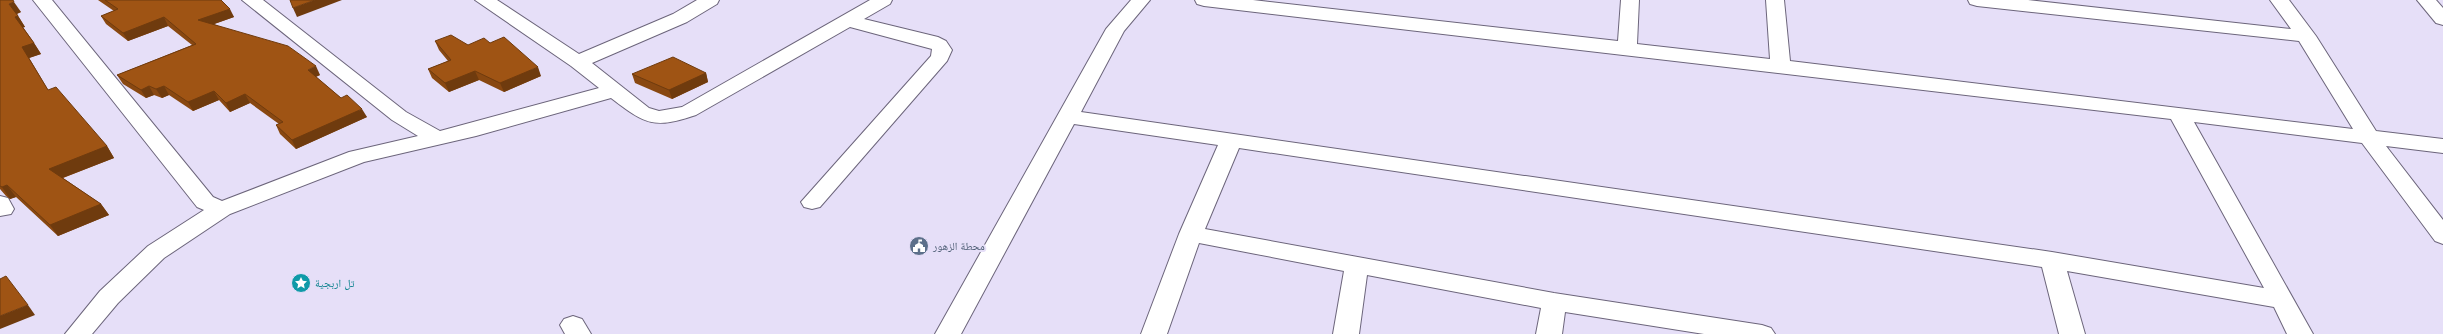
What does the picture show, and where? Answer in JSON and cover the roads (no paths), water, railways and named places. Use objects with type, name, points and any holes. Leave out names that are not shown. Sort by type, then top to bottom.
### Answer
[{"type":"street","points":[[42,0],[205,202],[222,209]]},
{"type":"street","points":[[251,0],[399,116],[436,138]]},
{"type":"street","points":[[486,0],[578,62],[613,91],[642,112],[657,118],[673,116],[689,111],[883,0]]},
{"type":"street","points":[[578,62],[680,18],[710,0]]},
{"type":"street","points":[[948,334],[1069,117],[1116,29],[1142,0]]},
{"type":"street","points":[[1204,0],[1781,66],[2443,146]]},
{"type":"street","points":[[1627,48],[1630,0]]},
{"type":"street","points":[[1775,0],[1781,66]]},
{"type":"street","points":[[1977,0],[2306,36]]},
{"type":"street","points":[[2279,0],[2306,36],[2368,136],[2443,236]]},
{"type":"street","points":[[2426,0],[2443,19]]},
{"type":"street","points":[[812,202],[940,57],[942,50],[939,45],[931,41],[850,20]]},
{"type":"street","points":[[78,334],[109,297],[156,252],[222,209],[357,157],[436,138],[613,91]]},
{"type":"street","points":[[2178,113],[2283,300],[2300,334]]},
{"type":"street","points":[[1069,117],[2052,260],[2283,300]]},
{"type":"street","points":[[1154,334],[1191,234],[1232,141]]},
{"type":"street","points":[[1191,234],[1554,302],[1762,334]]},
{"type":"street","points":[[2052,260],[2072,334]]},
{"type":"street","points":[[1346,334],[1357,264]]},
{"type":"street","points":[[1549,334],[1554,302]]},
{"type":"place","name":"محطة الزهور","points":[[919,246]]},
{"type":"place","name":"تل اربجية","points":[[301,283]]}]
